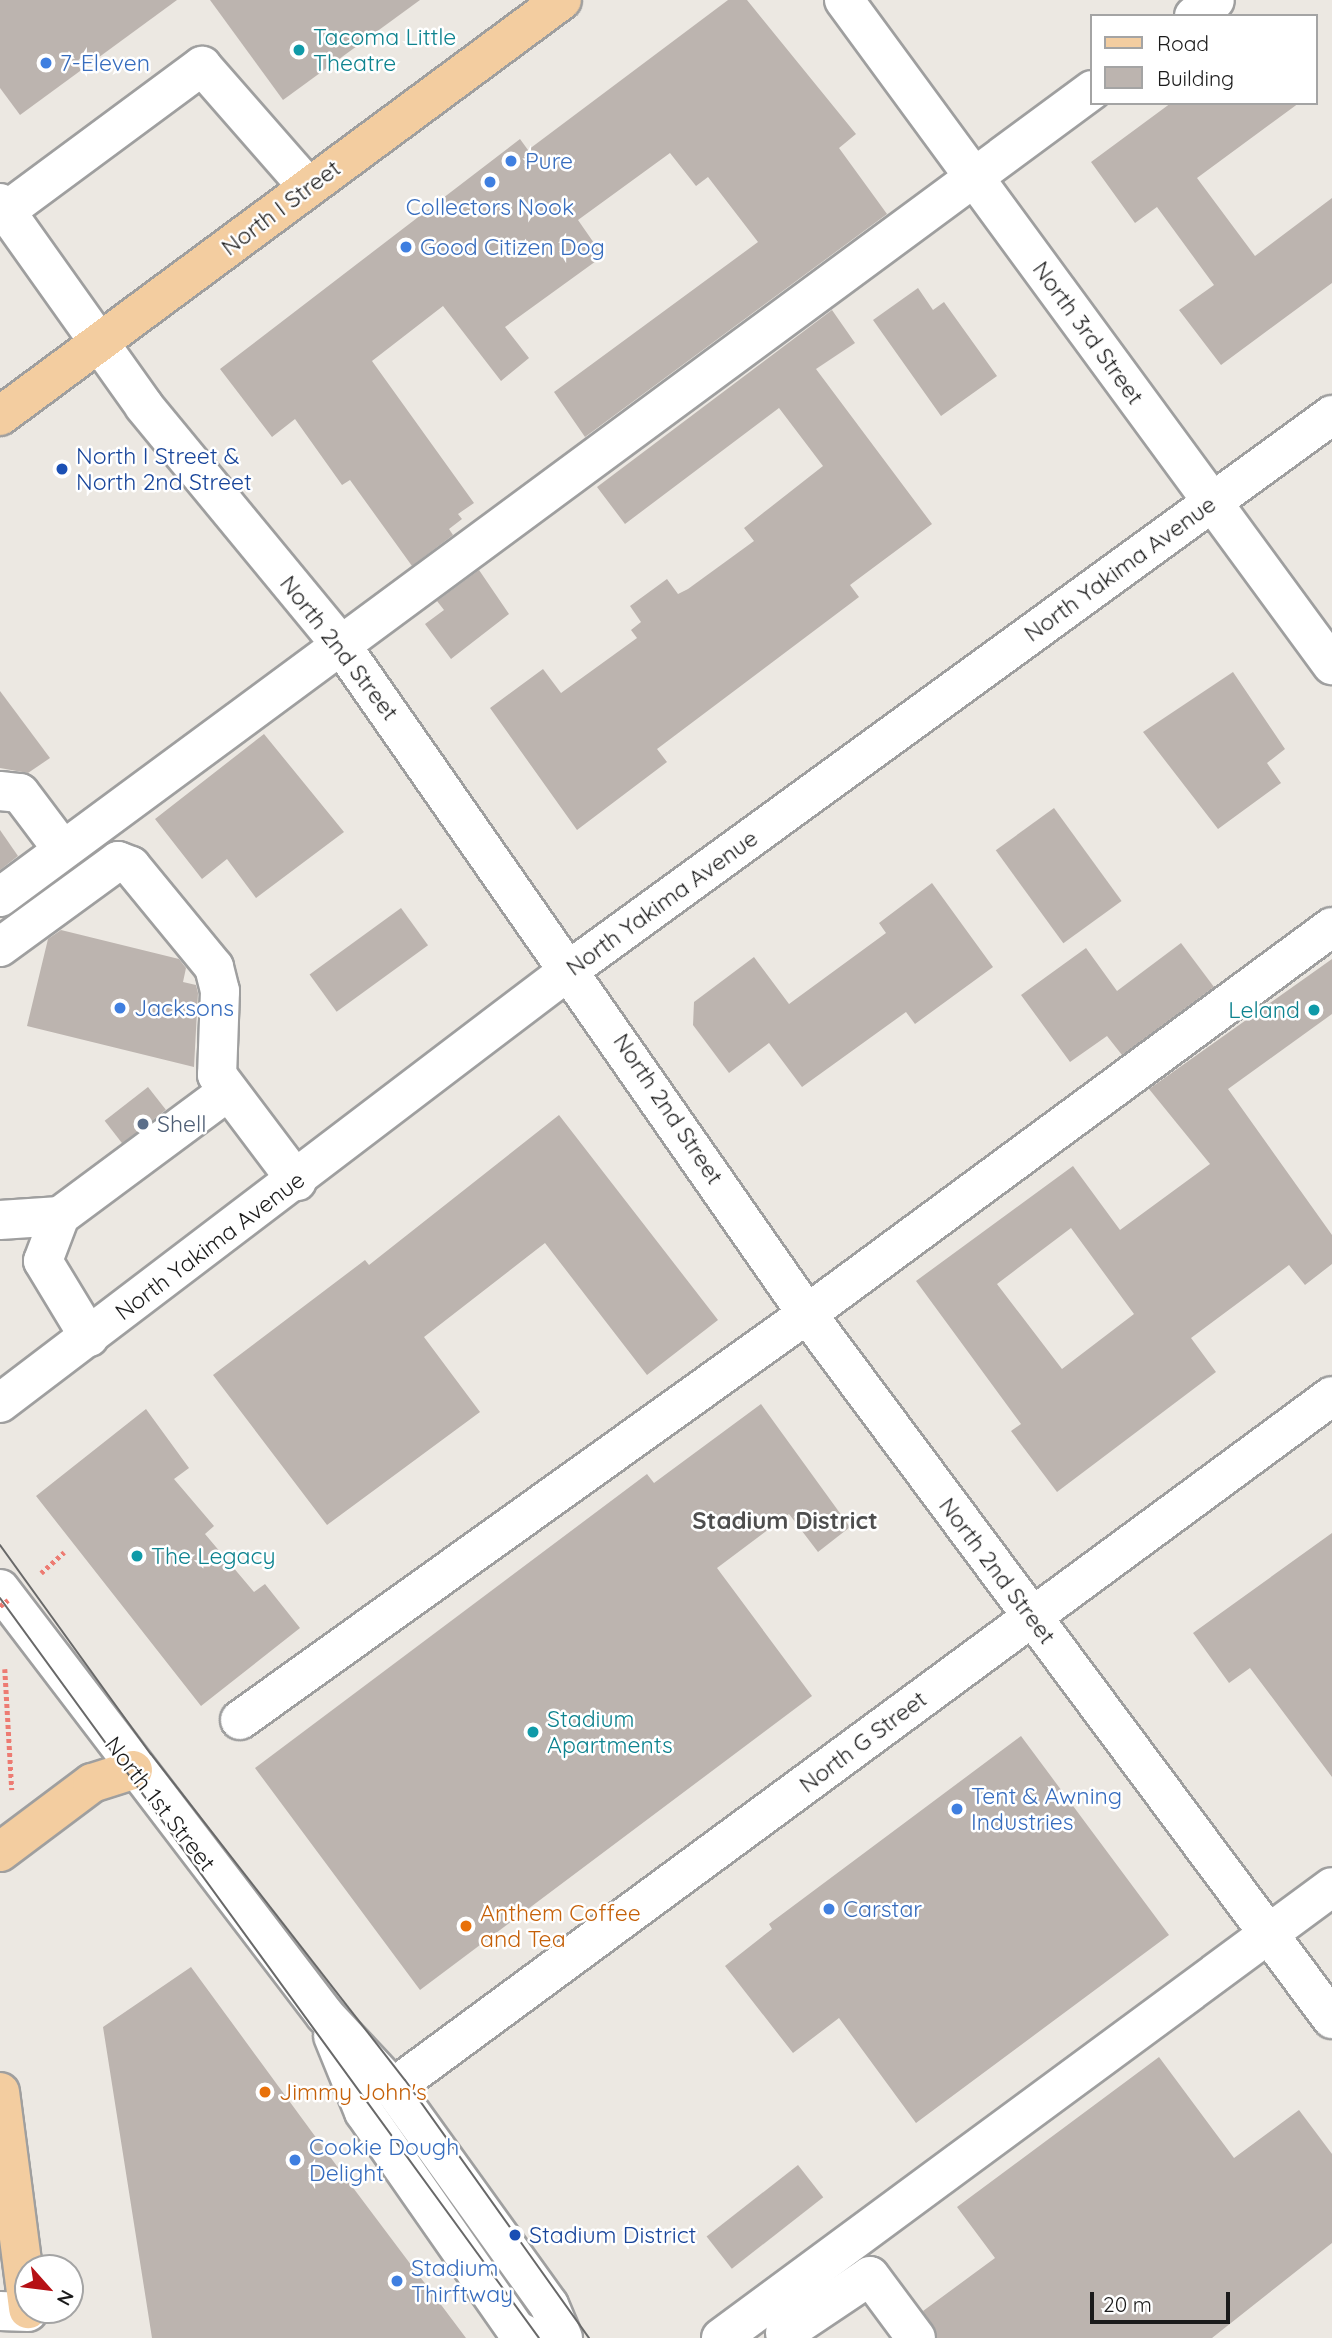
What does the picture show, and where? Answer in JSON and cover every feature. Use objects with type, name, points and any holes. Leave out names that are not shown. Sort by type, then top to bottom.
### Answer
[{"type":"main road","name":"North I Street","points":[[0,416],[562,0]]},
{"type":"main road","points":[[0,1852],[92,1783],[133,1770]]},
{"type":"main road","points":[[0,2092],[17,2254]]},
{"type":"street","name":"North 3rd Street","points":[[844,0],[1332,665]]},
{"type":"street","points":[[1197,14],[1215,0]]},
{"type":"street","points":[[3,207],[202,66],[308,187]]},
{"type":"street","points":[[0,897],[1090,91]]},
{"type":"street","name":"North 2nd Street","points":[[3,207],[99,345],[341,645],[572,968],[807,1314],[1332,2019]]},
{"type":"street","name":"North Yakima Avenue","points":[[0,1403],[297,1181],[572,968],[1332,415]]},
{"type":"street","points":[[0,791],[20,793],[63,850]]},
{"type":"street","points":[[0,947],[118,861],[131,866],[214,967],[220,991],[217,1075],[227,1092],[297,1181]]},
{"type":"street","points":[[240,1720],[807,1314],[1332,927]]},
{"type":"street","points":[[89,1337],[43,1261],[60,1216],[227,1092]]},
{"type":"street","points":[[0,1220],[60,1216]]},
{"type":"street","name":"North G Street","points":[[393,2088],[1332,1396]]},
{"type":"street","name":"North 1st Street","points":[[3,1598],[133,1770],[325,2015],[393,2088],[549,2305],[563,2338]]},
{"type":"street","points":[[720,2338],[1332,1886]]},
{"type":"street","name":"North 1st Street","points":[[325,2015],[364,2112],[516,2330],[532,2338]]},
{"type":"street","points":[[785,2333],[870,2276],[916,2338]]},
{"type":"path","points":[[4,1654],[12,1793],[6,1805]]},
{"type":"building","name":"7-Eleven","points":[[0,0],[177,0],[20,115],[0,88]]},
{"type":"building","name":"Tacoma Little Theatre","points":[[210,0],[420,0],[283,100]]},
{"type":"building","points":[[728,0],[747,0],[856,134],[839,148],[887,214],[585,437],[554,392],[758,242],[708,177],[696,186],[670,153],[578,220],[603,256],[505,327],[529,358],[501,381],[443,306],[372,361],[474,503],[458,514],[462,519],[449,529],[453,535],[412,566],[350,480],[342,485],[295,419],[272,437],[220,369],[520,139],[528,150]]},
{"type":"building","points":[[1168,105],[1296,105],[1197,178],[1255,256],[1332,198],[1332,283],[1221,365],[1179,310],[1214,285],[1157,207],[1135,223],[1091,162]]},
{"type":"building","points":[[918,288],[933,310],[944,302],[997,376],[941,416],[873,320]]},
{"type":"building","points":[[832,310],[855,343],[816,369],[932,524],[850,585],[859,597],[657,749],[667,762],[577,830],[490,708],[543,669],[561,693],[637,638],[631,630],[641,622],[630,606],[667,579],[678,594],[688,589],[754,541],[744,528],[823,466],[779,408],[625,524],[597,487]]},
{"type":"building","points":[[479,570],[509,614],[451,659],[425,624],[444,610],[437,601]]},
{"type":"building","points":[[1233,672],[1285,749],[1267,763],[1281,783],[1218,829],[1143,732]]},
{"type":"building","points":[[0,691],[50,758],[28,773],[0,768]]},
{"type":"building","points":[[264,734],[344,832],[256,898],[227,859],[202,879],[155,819]]},
{"type":"building","points":[[1054,808],[1122,901],[1063,943],[996,850]]},
{"type":"building","points":[[0,830],[18,856],[0,870]]},
{"type":"building","points":[[932,883],[993,967],[915,1024],[906,1012],[802,1087],[769,1043],[729,1073],[693,1025],[694,1002],[754,957],[789,1004],[886,933],[879,923]]},
{"type":"building","points":[[401,908],[428,945],[337,1012],[310,974]]},
{"type":"building","name":"Jacksons","points":[[61,930],[179,959],[186,968],[183,982],[196,985],[198,993],[194,1067],[27,1026],[48,939]]},
{"type":"building","points":[[1181,943],[1214,987],[1122,1055],[1107,1036],[1070,1062],[1021,995],[1086,948],[1117,991]]},
{"type":"building","points":[[1332,959],[1332,1014],[1228,1089],[1332,1235],[1332,1264],[1305,1285],[1289,1265],[1191,1338],[1216,1372],[1057,1492],[1011,1431],[1021,1424],[916,1281],[1073,1166],[1120,1230],[1210,1164],[1149,1089]],"holes":[[[1071,1228],[1134,1314],[1062,1369],[997,1284]]]},
{"type":"building","points":[[148,1087],[166,1110],[123,1144],[105,1121]]},
{"type":"building","points":[[559,1115],[718,1320],[647,1375],[545,1243],[424,1337],[480,1412],[327,1525],[213,1375],[365,1260],[369,1265]]},
{"type":"building","name":"Stadium Apartments","points":[[761,1404],[850,1527],[818,1552],[789,1514],[717,1568],[812,1696],[420,1990],[255,1768],[647,1474],[654,1483]]},
{"type":"building","name":"The Legacy","points":[[146,1409],[189,1468],[174,1479],[214,1526],[205,1534],[254,1592],[265,1584],[300,1628],[201,1706],[36,1496]]},
{"type":"building","points":[[1332,1533],[1332,1777],[1250,1668],[1229,1683],[1193,1633]]},
{"type":"building","points":[[1021,1736],[1169,1935],[916,2123],[839,2018],[793,2053],[725,1966],[772,1929],[769,1924]]},
{"type":"building","points":[[191,1967],[466,2338],[152,2338],[103,2027]]},
{"type":"building","points":[[1159,2057],[1234,2158],[1299,2110],[1332,2154],[1332,2243],[1212,2338],[937,2338],[923,2311],[995,2258],[957,2207]]},
{"type":"building","points":[[798,2165],[823,2197],[732,2269],[707,2236]]},
{"type":"tram line","points":[[0,1545],[151,1754],[405,2080],[589,2338]]},
{"type":"tram line","points":[[0,1598],[539,2338]]},
{"type":"place","name":"Tacoma Little Theatre","points":[[299,50]]},
{"type":"place","name":"7-Eleven","points":[[46,63]]},
{"type":"place","name":"Pure","points":[[511,161]]},
{"type":"place","name":"Collectors Nook","points":[[490,182]]},
{"type":"place","name":"Good Citizen Dog","points":[[406,247]]},
{"type":"place","name":"North I Street & North 2nd Street","points":[[62,469]]},
{"type":"place","name":"Jacksons","points":[[120,1008]]},
{"type":"place","name":"Leland","points":[[1314,1010]]},
{"type":"place","name":"Shell","points":[[143,1124]]},
{"type":"place","name":"The Legacy","points":[[137,1556]]},
{"type":"place","name":"Stadium Apartments","points":[[533,1732]]},
{"type":"place","name":"Tent & Awning Industries","points":[[957,1809]]},
{"type":"place","name":"Carstar","points":[[829,1909]]},
{"type":"place","name":"Anthem Coffee and Tea","points":[[466,1926]]},
{"type":"place","name":"Jimmy John's","points":[[265,2092]]},
{"type":"place","name":"Cookie Dough Delight","points":[[295,2160]]},
{"type":"place","name":"Stadium District","points":[[515,2235]]},
{"type":"place","name":"Stadium Thirftway","points":[[397,2281]]},
{"type":"district","name":"Stadium District","points":[[785,1521]]}]
